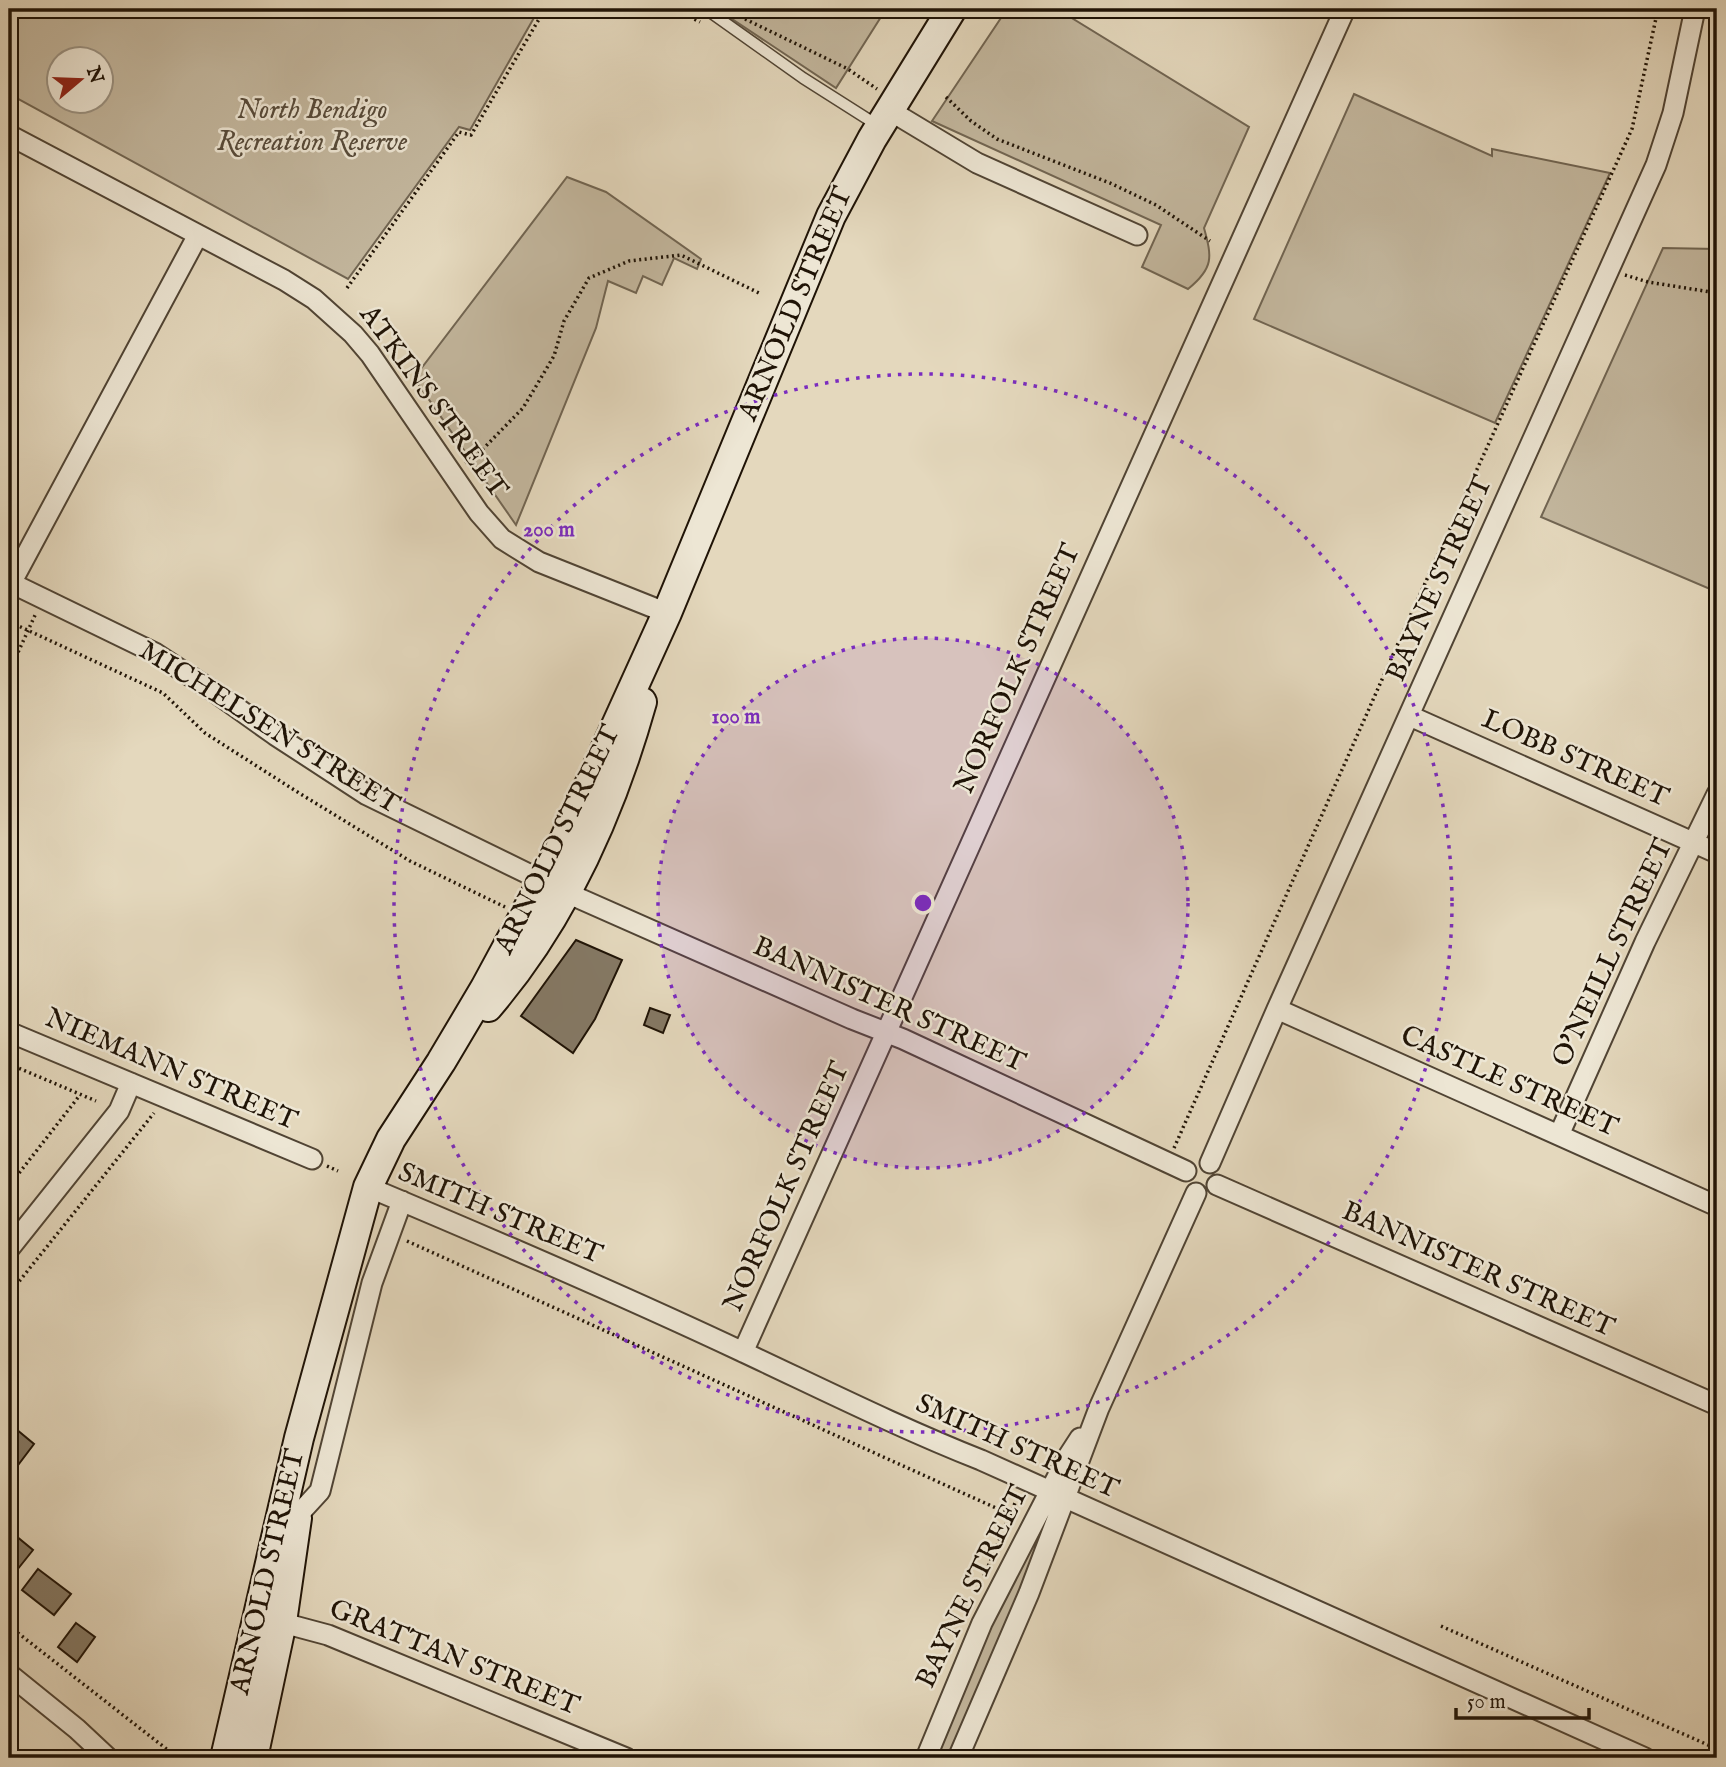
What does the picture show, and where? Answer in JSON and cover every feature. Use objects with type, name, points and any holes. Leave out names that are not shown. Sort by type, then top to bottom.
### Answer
[{"type":"main road","name":"ARNOLD STREET","points":[[253,1758],[299,1438],[315,1387],[346,1258],[368,1187],[391,1139],[555,887],[584,799],[625,701],[667,613],[817,248],[844,190],[951,9]]},
{"type":"main road","name":"ARNOLD STREET","points":[[225,1758],[271,1620],[298,1515],[315,1387]]},
{"type":"street","name":"NORFOLK STREET","points":[[743,1352],[1345,9]]},
{"type":"street","name":"BAYNE STREET","points":[[1210,1163],[1663,147],[1678,93],[1695,9]]},
{"type":"street","points":[[888,112],[989,169],[1137,235]]},
{"type":"street","name":"ATKINS STREET","points":[[9,135],[284,280],[314,299],[338,319],[370,354],[490,527],[520,552],[539,562],[667,613]]},
{"type":"street","points":[[9,584],[198,235]]},
{"type":"street","name":"MICHELSEN STREET","points":[[9,584],[155,653],[367,795],[555,887]]},
{"type":"street","name":"LOBB STREET","points":[[1410,716],[1717,853]]},
{"type":"street","name":"O'NEILL STREET","points":[[1559,1135],[1645,942],[1717,794]]},
{"type":"street","name":"BANNISTER STREET","points":[[555,887],[887,1033],[1186,1171]]},
{"type":"street","name":"CASTLE STREET","points":[[1277,1009],[1717,1206]]},
{"type":"street","name":"NIEMANN STREET","points":[[9,1032],[312,1159]]},
{"type":"street","points":[[9,1250],[119,1111],[131,1083]]},
{"type":"street","points":[[1195,1163],[1210,1163],[1218,1173],[1217,1185],[1206,1194],[1196,1193],[1187,1184],[1186,1171],[1195,1163]]},
{"type":"street","name":"BANNISTER STREET","points":[[1217,1185],[1717,1405]]},
{"type":"street","name":"SMITH STREET","points":[[368,1187],[743,1352],[923,1437],[981,1460],[1645,1758]]},
{"type":"street","name":"BAYNE STREET","points":[[958,1758],[1024,1604],[1067,1458],[1099,1408],[1196,1193]]},
{"type":"street","name":"ARNOLD STREET","points":[[298,1515],[320,1491],[372,1283],[402,1201]]},
{"type":"street","name":"BAYNE STREET","points":[[926,1758],[982,1623],[1058,1495]]},
{"type":"street","name":"GRATTAN STREET","points":[[271,1620],[328,1635],[626,1758]]},
{"type":"street","points":[[9,1674],[108,1758]]},
{"type":"lane","points":[[710,12],[803,78],[888,112]]},
{"type":"path","points":[[347,288],[459,132],[471,135],[545,9]]},
{"type":"path","points":[[1173,1150],[1412,612],[1632,129],[1658,9]]},
{"type":"path","points":[[737,15],[848,69],[888,112]]},
{"type":"path","points":[[946,97],[971,121],[997,139],[1110,183],[1144,200],[1210,241]]},
{"type":"path","points":[[452,473],[482,450],[523,408],[554,356],[564,321],[589,278],[629,261],[681,255],[759,293]]},
{"type":"path","points":[[1609,269],[1648,282],[1717,293]]},
{"type":"path","points":[[9,672],[36,612]]},
{"type":"path","points":[[10,622],[163,693],[205,733],[299,793],[410,861],[513,910]]},
{"type":"path","points":[[9,1064],[96,1101]]},
{"type":"path","points":[[9,1186],[80,1095]]},
{"type":"path","points":[[9,1294],[167,1098]]},
{"type":"path","points":[[398,1237],[1027,1522]]},
{"type":"path","points":[[9,1626],[178,1758]]},
{"type":"path","points":[[1441,1626],[1717,1749]]},
{"type":"green space","name":"North Bendigo Recreation Reserve","points":[[9,9],[539,9],[470,130],[459,127],[348,279],[49,116],[116,116],[116,46],[46,46],[46,114],[9,94]]},
{"type":"green space","points":[[717,9],[886,9],[836,88]]},
{"type":"green space","points":[[1007,9],[1057,9],[1249,127],[1204,228],[1209,247],[1207,268],[1188,289],[1142,267],[1161,225],[932,121]]},
{"type":"green space","points":[[1354,94],[1492,156],[1492,149],[1610,173],[1495,423],[1254,319]]},
{"type":"green space","points":[[567,177],[606,192],[701,259],[697,269],[674,258],[662,285],[643,276],[636,293],[608,281],[596,328],[516,525],[414,378]]},
{"type":"green space","points":[[1663,248],[1717,249],[1717,592],[1541,517]]},
{"type":"green space","points":[[1031,1541],[1041,1545],[951,1758],[935,1758],[987,1634]]},
{"type":"building","points":[[576,940],[622,960],[595,1019],[573,1053],[521,1016]]},
{"type":"building","points":[[650,1008],[670,1015],[663,1033],[644,1025]]},
{"type":"building","points":[[16,1429],[34,1444],[9,1477],[9,1439]]},
{"type":"building","points":[[10,1531],[33,1550],[9,1580],[9,1533]]},
{"type":"building","points":[[38,1569],[71,1594],[54,1615],[22,1590]]},
{"type":"building","points":[[76,1623],[95,1637],[77,1662],[58,1647]]},
{"type":"building","points":[[9,1747],[23,1758],[9,1758]]}]
